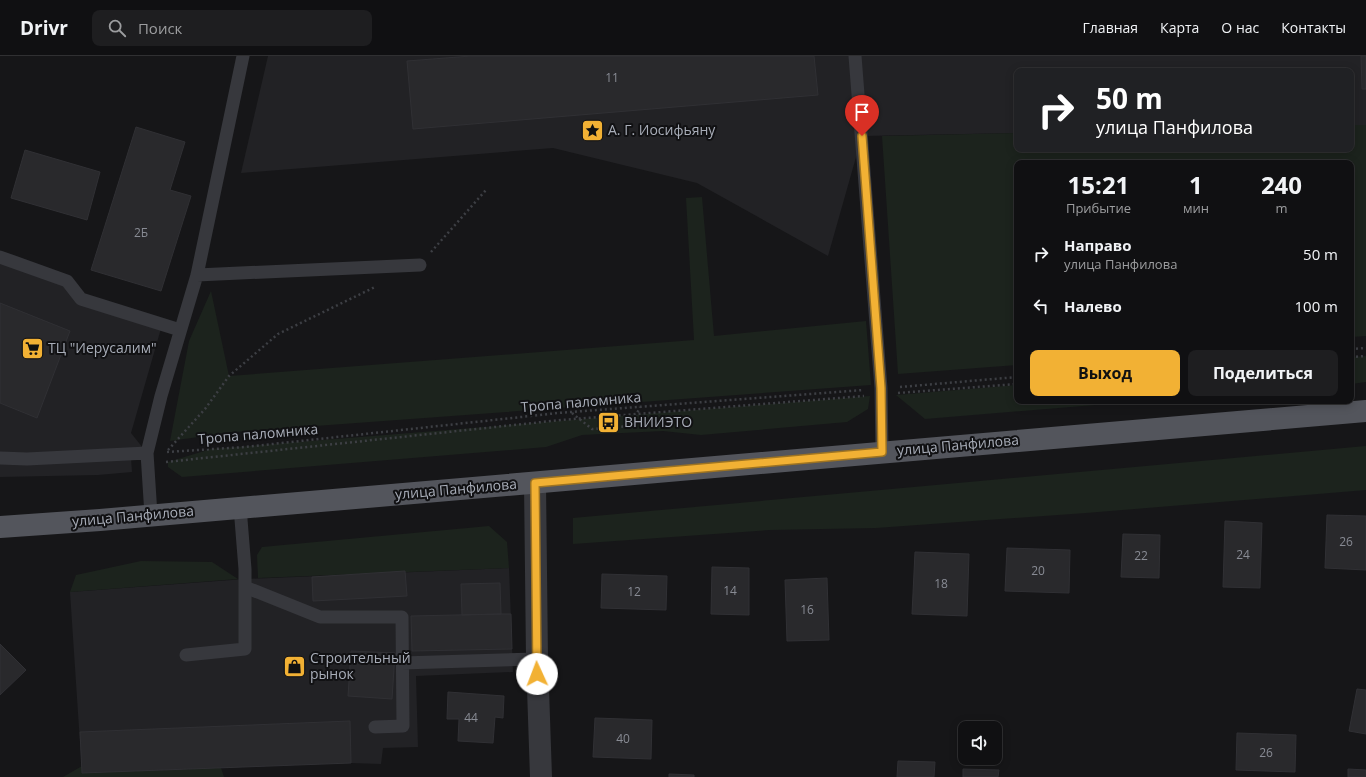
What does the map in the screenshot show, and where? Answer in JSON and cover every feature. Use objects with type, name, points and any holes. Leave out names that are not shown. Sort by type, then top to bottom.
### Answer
[{"type":"main road","name":"улица Панфилова","points":[[0,527],[535,483],[1366,411]]},
{"type":"street","points":[[535,483],[536,659],[541,777]]},
{"type":"lane","points":[[151,515],[147,458],[161,396],[197,275],[243,56]]},
{"type":"lane","points":[[855,56],[881,391],[882,452]]},
{"type":"lane","points":[[0,257],[67,281],[81,299],[180,330]]},
{"type":"lane","points":[[197,275],[420,265]]},
{"type":"lane","points":[[0,458],[147,458]]},
{"type":"lane","points":[[186,655],[245,650],[245,587],[240,507]]},
{"type":"lane","points":[[245,587],[320,617],[402,617],[403,726],[375,727]]},
{"type":"lane","points":[[402,663],[536,659]]},
{"type":"path","points":[[420,265],[486,190]]},
{"type":"path","points":[[166,452],[206,409],[229,376],[278,334],[377,286]]},
{"type":"path","points":[[1354,349],[1366,348]]},
{"type":"path","points":[[1354,357],[1366,356]]},
{"type":"path","name":"Тропа паломника","points":[[147,458],[166,452],[245,447],[572,412],[881,391],[1014,377]]},
{"type":"path","points":[[147,458],[881,391],[1014,384]]},
{"type":"path","points":[[572,412],[592,430],[631,426],[640,407]]},
{"type":"shaded area","points":[[268,56],[1366,56],[1366,125],[1354,125],[1354,68],[1014,68],[1014,133],[862,136],[828,256],[697,183],[553,148],[241,173]]},
{"type":"shaded area","points":[[1354,125],[1366,125],[1366,336],[1354,337],[1354,160],[1014,160],[1014,365],[898,374],[882,136],[1014,133],[1014,152],[1354,152]]},
{"type":"shaded area","points":[[702,197],[714,336],[866,321],[871,385],[234,432],[170,441],[189,341],[211,291],[229,376],[694,340],[686,198]]},
{"type":"shaded area","points":[[0,257],[67,281],[81,299],[162,325],[131,433],[147,453],[131,458],[132,472],[98,475],[0,477]]},
{"type":"shaded area","points":[[1366,356],[1366,382],[1354,384],[1354,357]]},
{"type":"shaded area","points":[[1014,385],[1014,404],[1108,404],[925,419],[896,395]]},
{"type":"shaded area","points":[[870,396],[868,409],[847,422],[701,435],[663,431],[582,435],[546,447],[182,477],[168,467],[168,462],[211,449]]},
{"type":"shaded area","points":[[1366,446],[1366,490],[1086,513],[876,528],[770,530],[573,544],[573,518]]},
{"type":"shaded area","points":[[489,526],[507,542],[509,568],[258,578],[257,555],[262,547]]},
{"type":"shaded area","points":[[141,561],[212,562],[238,579],[70,592],[76,575]]},
{"type":"shaded area","name":"Строительный рынок","points":[[509,568],[513,672],[416,676],[418,747],[383,748],[381,764],[351,763],[82,773],[70,592],[245,579]]},
{"type":"shaded area","points":[[82,766],[82,773],[221,768],[224,777],[63,777]]},
{"type":"building","points":[[471,56],[814,56],[818,95],[413,129],[407,61]]},
{"type":"building","points":[[1361,56],[1366,56],[1366,89],[1362,89]]},
{"type":"building","points":[[136,127],[185,142],[170,190],[191,196],[161,291],[91,270]]},
{"type":"building","points":[[25,150],[100,172],[87,220],[11,198]]},
{"type":"building","name":"ТЦ \"Иерусалим\"","points":[[0,303],[70,331],[37,418],[0,403]]},
{"type":"building","points":[[1327,515],[1366,516],[1366,570],[1325,568]]},
{"type":"building","points":[[1225,521],[1262,523],[1260,588],[1223,587]]},
{"type":"building","points":[[1123,534],[1160,535],[1159,578],[1121,577]]},
{"type":"building","points":[[1007,548],[1070,550],[1069,593],[1005,591]]},
{"type":"building","points":[[915,552],[969,554],[967,616],[912,614]]},
{"type":"building","points":[[712,567],[749,568],[749,615],[711,614]]},
{"type":"building","points":[[405,571],[407,596],[313,601],[312,577]]},
{"type":"building","points":[[602,574],[667,576],[666,610],[601,608]]},
{"type":"building","points":[[827,578],[829,640],[787,641],[785,580]]},
{"type":"building","points":[[500,583],[501,614],[462,615],[461,584]]},
{"type":"building","points":[[511,614],[512,649],[412,651],[411,616]]},
{"type":"building","points":[[0,644],[26,670],[0,695]]},
{"type":"building","points":[[351,651],[395,653],[392,699],[348,696]]},
{"type":"building","points":[[1357,689],[1366,690],[1366,734],[1349,731]]},
{"type":"building","points":[[448,692],[504,696],[503,718],[495,717],[493,743],[458,741],[459,719],[447,719]]},
{"type":"building","points":[[595,718],[652,720],[651,759],[593,757]]},
{"type":"building","points":[[350,721],[351,763],[82,773],[80,732]]},
{"type":"building","points":[[1237,733],[1296,735],[1295,772],[1236,770]]},
{"type":"building","points":[[898,761],[935,762],[934,777],[897,777]]},
{"type":"building","points":[[963,769],[999,770],[998,777],[963,777]]},
{"type":"building","points":[[1348,769],[1366,770],[1366,777],[1348,777]]},
{"type":"building","points":[[669,774],[694,775],[694,777],[669,777]]},
{"type":"place","name":"А. Г. Иосифьяну","points":[[593,130]]},
{"type":"place","name":"ТЦ \"Иерусалим\"","points":[[32,348]]},
{"type":"place","name":"ВНИИЭТО","points":[[609,422]]},
{"type":"place","name":"Строительный рынок","points":[[294,666]]},
{"type":"route","points":[[537,674],[535,483],[882,452],[881,388],[862,136]]}]
